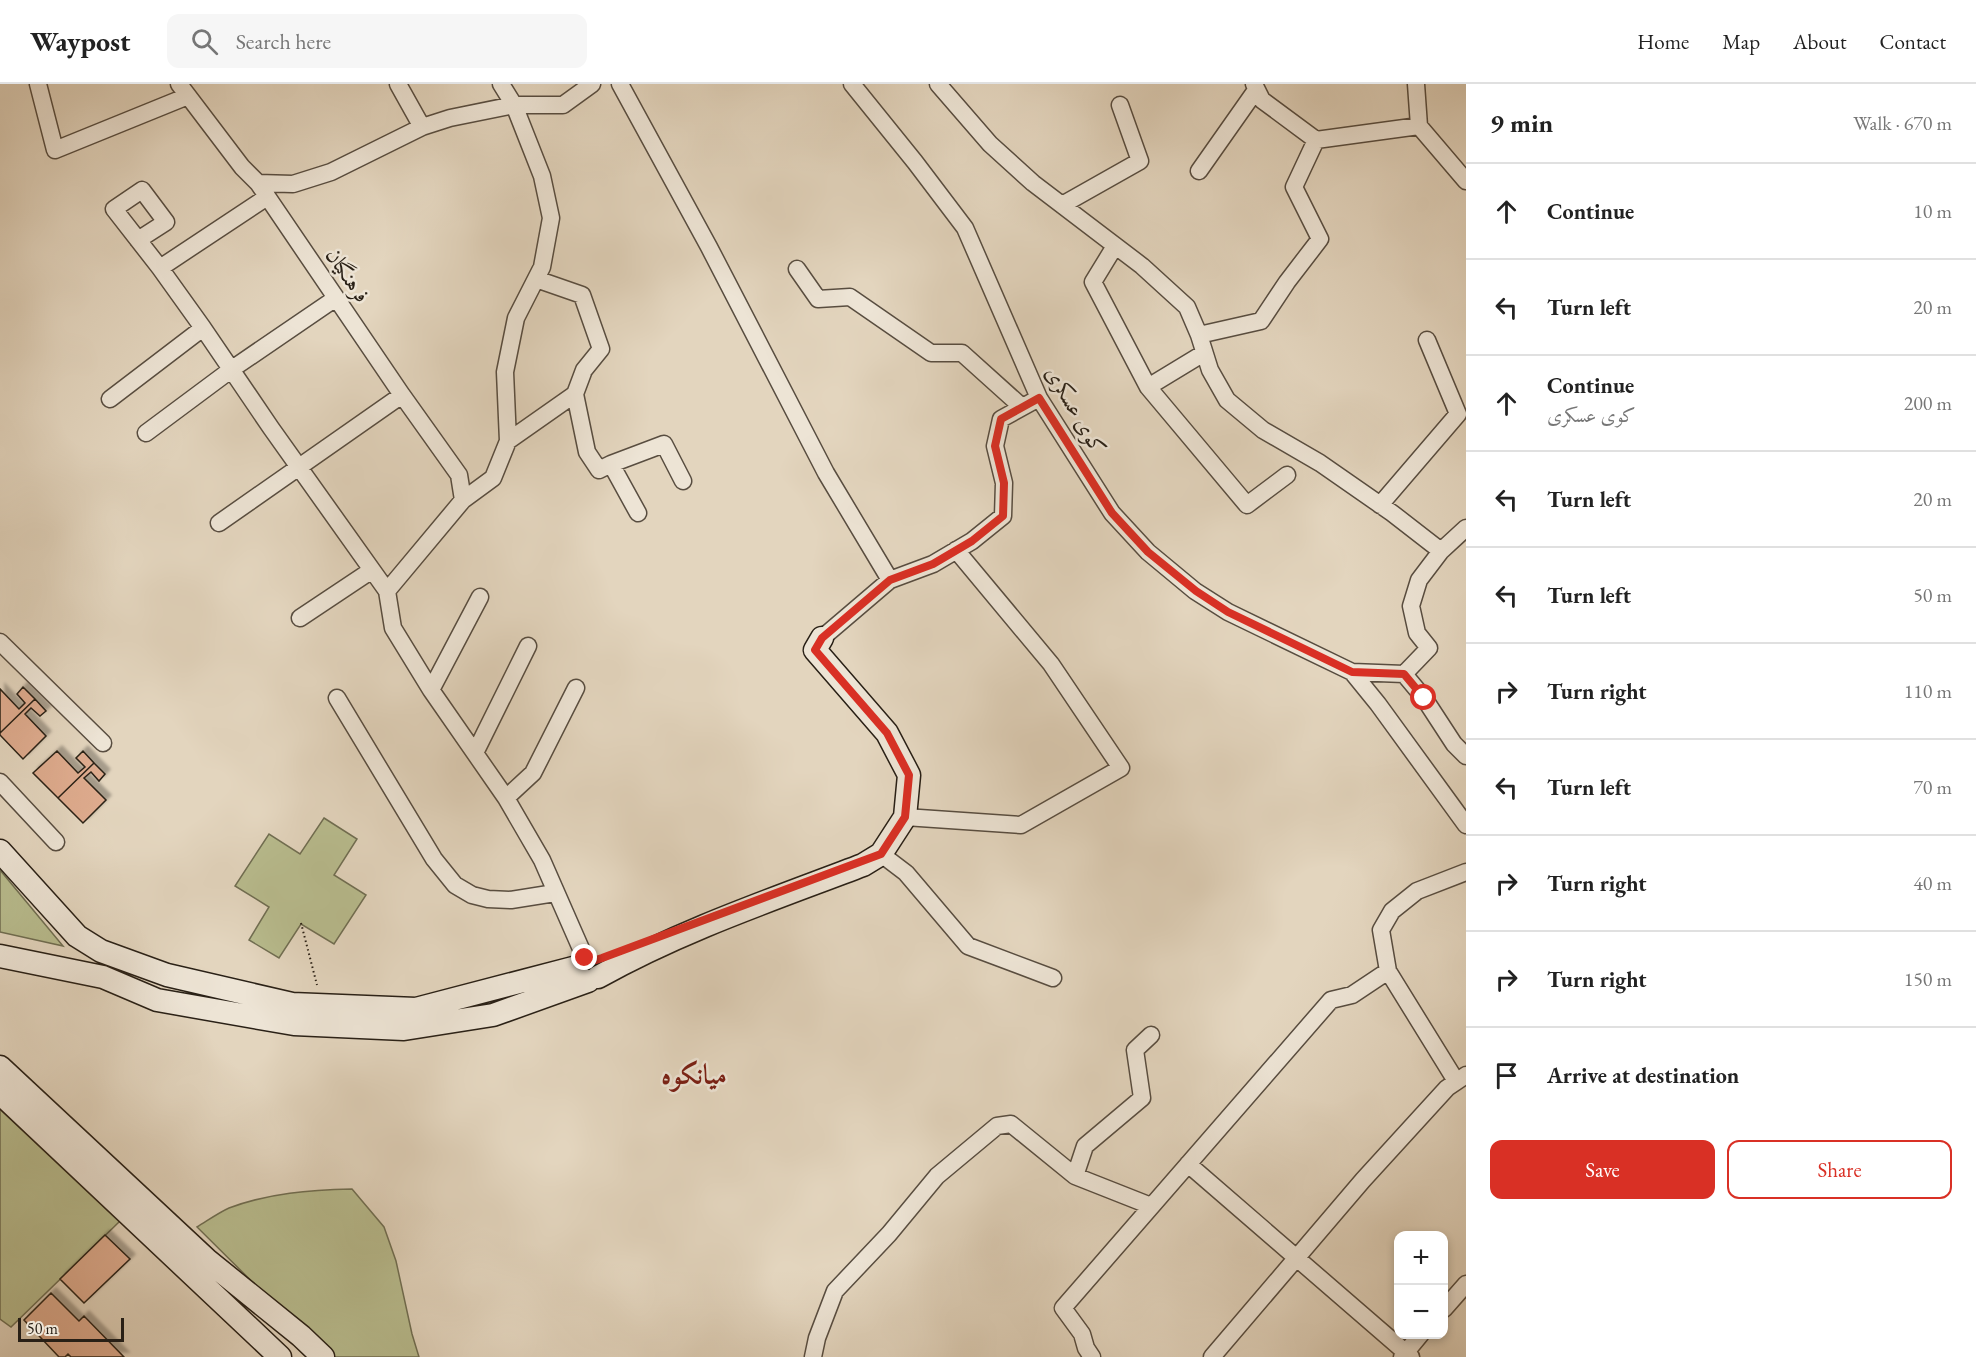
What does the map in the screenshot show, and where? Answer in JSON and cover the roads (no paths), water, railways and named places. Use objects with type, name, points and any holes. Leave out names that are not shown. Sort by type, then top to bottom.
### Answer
[{"type":"main road","points":[[0,851],[77,936],[101,951],[167,975],[292,1004],[416,1009],[634,958],[736,913],[863,865],[881,854],[905,817],[909,775],[887,733],[815,650],[822,638]]},
{"type":"main road","points":[[0,956],[103,977],[157,1000],[294,1024],[404,1029],[493,1015],[589,969]]},
{"type":"main road","points":[[0,1067],[207,1260],[301,1336],[323,1357]]},
{"type":"main road","points":[[0,1092],[280,1357]]},
{"type":"street","points":[[38,84],[55,150],[184,90]]},
{"type":"street","points":[[398,84],[422,127]]},
{"type":"street","points":[[387,591],[463,500],[493,478],[508,441],[505,372],[516,318],[542,267],[551,219],[542,176],[514,105],[501,84]]},
{"type":"street","points":[[160,268],[263,190],[293,184],[331,172],[422,127],[450,118],[514,105],[563,105],[592,84]]},
{"type":"street","points":[[620,84],[709,247],[825,473],[890,580]]},
{"type":"street","name":"کوی عسکری","points":[[852,84],[915,162],[964,228],[1039,398],[1112,513],[1148,552],[1196,591],[1228,612],[1352,672]]},
{"type":"street","points":[[939,84],[990,144],[1034,183],[1142,266],[1187,307],[1210,370],[1227,400],[1263,430],[1320,463],[1441,551]]},
{"type":"street","points":[[1416,84],[1419,126],[1466,181]]},
{"type":"street","points":[[1199,171],[1255,87],[1262,100],[1316,140],[1419,126]]},
{"type":"street","name":"فرهنگیان","points":[[184,90],[242,167],[263,190],[459,476],[463,500]]},
{"type":"street","points":[[1062,205],[1140,161],[1120,105]]},
{"type":"street","points":[[1198,335],[1261,321],[1320,239],[1294,187],[1316,140]]},
{"type":"street","points":[[138,240],[203,328],[387,591],[393,628],[431,690],[506,798],[542,860],[589,969]]},
{"type":"street","points":[[1115,246],[1093,282],[1148,387],[1247,505],[1287,475]]},
{"type":"street","points":[[797,269],[818,300],[850,297],[931,354],[962,353],[1022,407]]},
{"type":"street","points":[[508,441],[574,394],[584,370],[601,348],[582,296],[536,279]]},
{"type":"street","points":[[146,433],[232,369],[336,298]]},
{"type":"street","points":[[110,399],[203,328]]},
{"type":"street","points":[[1380,505],[1458,414],[1427,339]]},
{"type":"street","points":[[1148,387],[1204,353]]},
{"type":"street","points":[[574,394],[587,452],[599,470],[664,444],[683,481]]},
{"type":"street","points":[[219,523],[402,395]]},
{"type":"street","points":[[822,638],[890,580],[933,564],[972,541],[1003,516],[1004,483],[995,446],[1001,419],[1039,398]]},
{"type":"street","points":[[611,464],[638,513]]},
{"type":"street","points":[[1404,674],[1429,648],[1417,633],[1411,606],[1419,580],[1441,551],[1466,528]]},
{"type":"street","points":[[905,817],[1021,825],[1121,768],[1051,664],[956,550]]},
{"type":"street","points":[[300,618],[372,570]]},
{"type":"street","points":[[431,690],[480,597]]},
{"type":"street","points":[[0,642],[103,743]]},
{"type":"street","points":[[475,753],[528,646]]},
{"type":"street","points":[[1352,672],[1404,674],[1424,698],[1454,744],[1466,756]]},
{"type":"street","points":[[1352,672],[1466,825]]},
{"type":"street","points":[[506,798],[533,773],[576,688]]},
{"type":"street","points":[[337,698],[434,860],[455,885],[472,895],[511,900],[555,893]]},
{"type":"street","points":[[0,782],[56,842]]},
{"type":"street","points":[[881,854],[906,873],[968,946],[1053,978]]},
{"type":"street","points":[[1212,1357],[1363,1180],[1447,1088],[1461,1078],[1388,971],[1381,930],[1392,911],[1417,891],[1466,872]]},
{"type":"street","points":[[1092,1357],[1086,1348],[1082,1334],[1063,1308],[1331,1000],[1352,994],[1388,971]]},
{"type":"street","points":[[1075,1176],[1085,1146],[1142,1098],[1134,1050],[1152,1035]]},
{"type":"street","points":[[813,1357],[817,1338],[835,1291],[889,1234],[937,1176],[998,1126],[1011,1124],[1075,1176],[1151,1206]]},
{"type":"street","points":[[1188,1164],[1406,1356],[1418,1339]]},
{"type":"street","points":[[1448,1304],[1466,1284]]},
{"type":"district","name":"میانکوه","points":[[694,1074]]}]
